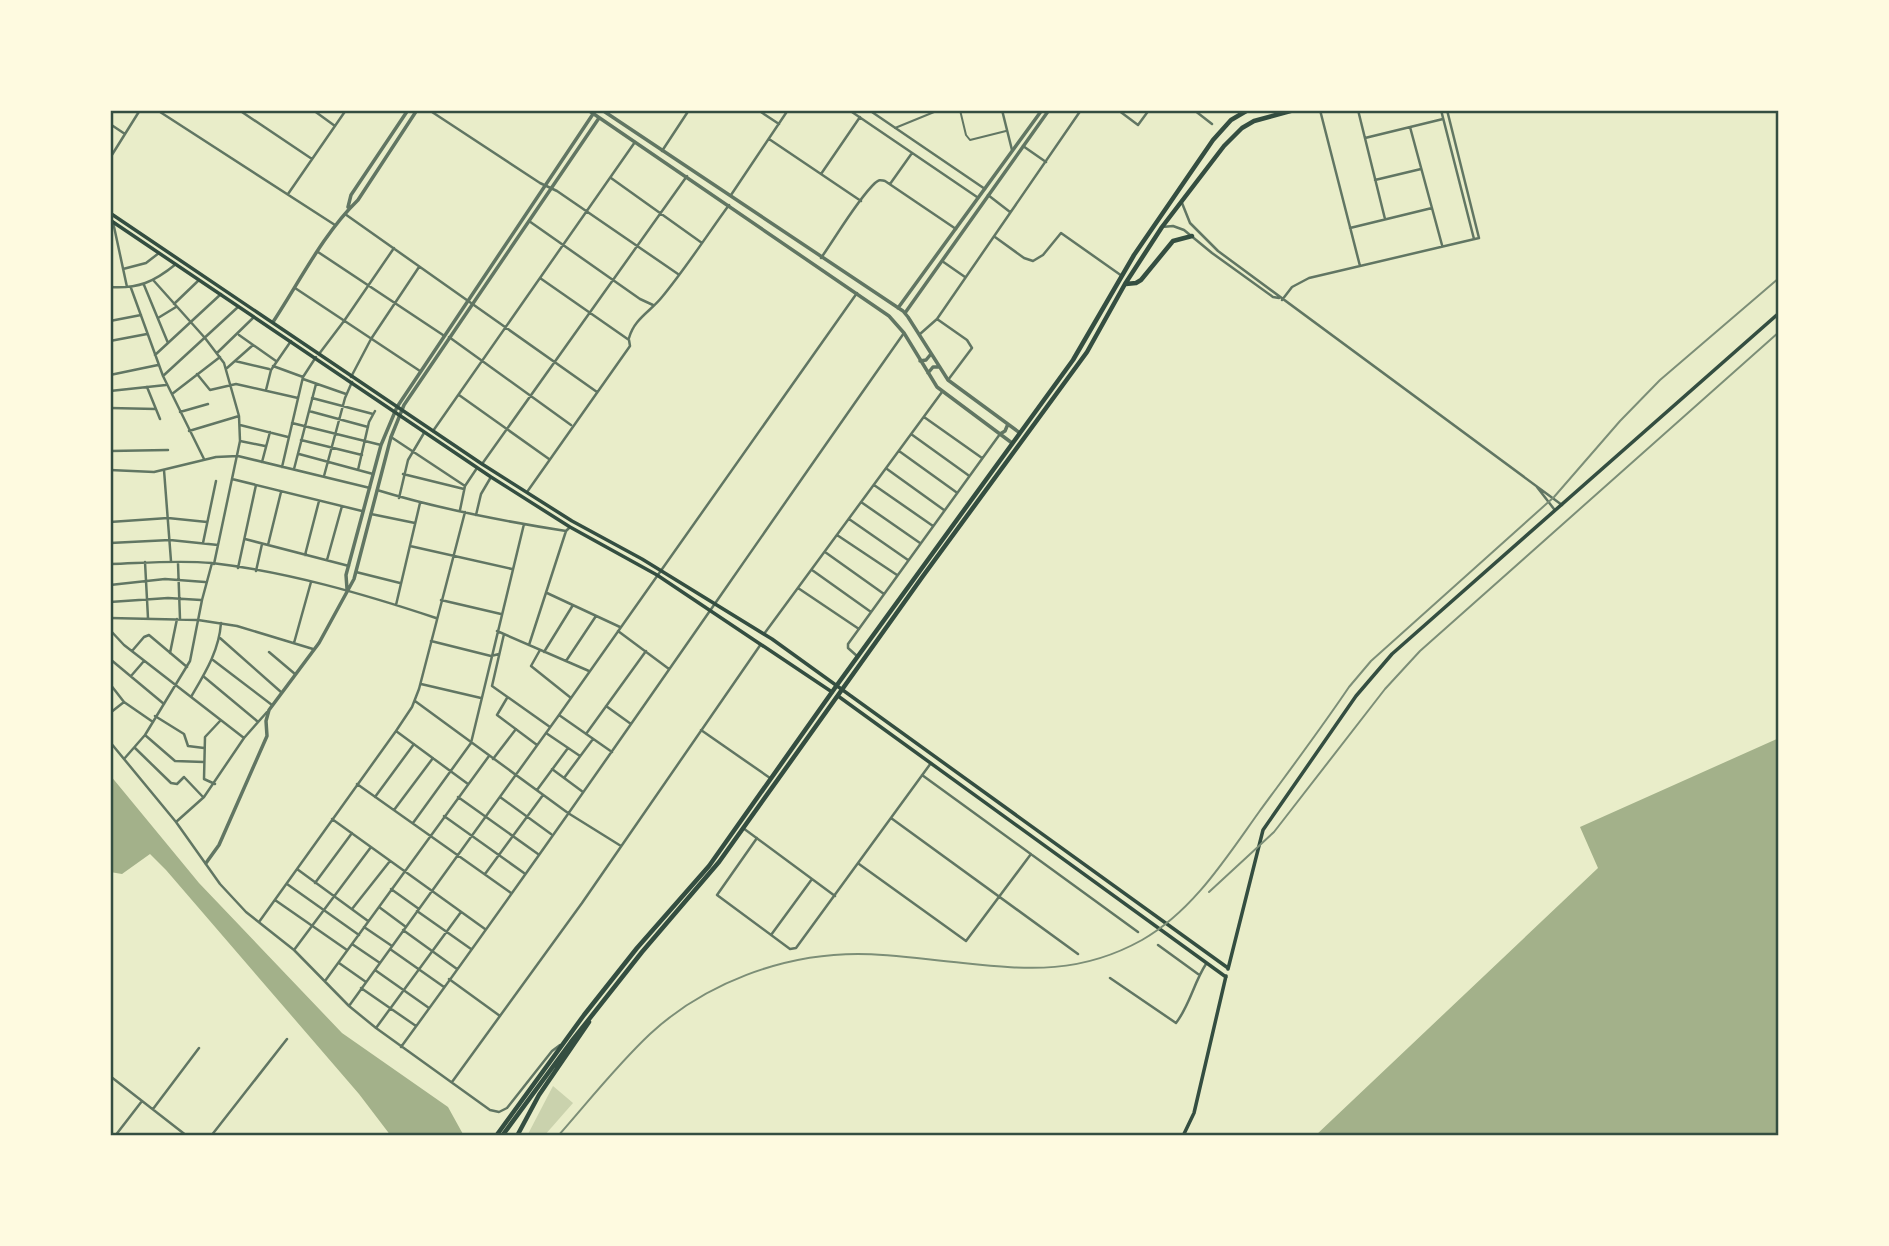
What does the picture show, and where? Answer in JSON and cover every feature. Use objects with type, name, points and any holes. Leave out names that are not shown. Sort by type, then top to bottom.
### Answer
[{"type":"highway","points":[[502,1136],[564,1043],[637,948],[703,874],[836,685],[1081,349],[1147,235],[1213,140],[1226,124],[1248,110]]},
{"type":"highway","points":[[496,1136],[642,952],[704,882],[1087,352],[1125,284],[1181,201],[1236,133],[1254,121],[1294,110]]},
{"type":"highway","points":[[1226,124],[1230,132],[1236,133]]},
{"type":"highway","points":[[1213,140],[1222,141],[1224,146]]},
{"type":"highway","points":[[1125,284],[1140,281],[1173,241],[1195,234]]},
{"type":"highway","points":[[900,599],[905,603]]},
{"type":"highway","points":[[517,1136],[539,1095],[593,1015]]},
{"type":"main road","points":[[110,213],[273,322],[317,356],[399,411],[572,521],[764,634],[1228,968]]},
{"type":"main road","points":[[111,221],[317,356]]},
{"type":"main road","points":[[1183,1136],[1194,1113],[1263,830],[1349,706],[1392,654],[1779,313]]},
{"type":"main road","points":[[399,411],[424,433],[568,529],[657,575],[740,629],[1226,976]]},
{"type":"main road","points":[[740,629],[744,626],[744,621]]},
{"type":"main road","points":[[752,638],[752,633],[757,630]]},
{"type":"main road","points":[[946,774],[950,766]]},
{"type":"main road","points":[[965,788],[970,780]]},
{"type":"main road","points":[[1056,853],[1060,846]]},
{"type":"street","points":[[110,158],[140,110]]},
{"type":"street","points":[[157,110],[335,225]]},
{"type":"street","points":[[239,110],[312,159]]},
{"type":"street","points":[[313,110],[335,125]]},
{"type":"street","points":[[288,194],[346,110]]},
{"type":"street","points":[[273,322],[348,207],[351,195],[408,110]]},
{"type":"street","points":[[348,207],[358,200],[418,110]]},
{"type":"street","points":[[588,110],[889,316],[904,333],[942,392],[1012,443]]},
{"type":"street","points":[[602,110],[905,313],[948,380],[1020,433]]},
{"type":"street","points":[[662,151],[689,110]]},
{"type":"street","points":[[758,110],[779,124]]},
{"type":"street","points":[[730,197],[788,110]]},
{"type":"street","points":[[849,110],[978,198]]},
{"type":"street","points":[[869,110],[985,189]]},
{"type":"street","points":[[1002,110],[1012,150]]},
{"type":"street","points":[[898,308],[1042,110]]},
{"type":"street","points":[[905,313],[1049,110]]},
{"type":"street","points":[[920,335],[937,319],[1081,110]]},
{"type":"street","points":[[1118,110],[1138,125],[1149,110]]},
{"type":"street","points":[[1194,110],[1212,124]]},
{"type":"street","points":[[1320,110],[1360,266]]},
{"type":"street","points":[[1358,110],[1385,219]]},
{"type":"street","points":[[1441,110],[1474,239]]},
{"type":"street","points":[[1280,299],[1300,281],[1479,237],[1447,110]]},
{"type":"street","points":[[432,111],[678,274]]},
{"type":"street","points":[[206,863],[217,849],[267,736],[266,720],[269,710],[314,650],[356,572],[399,411],[468,299],[593,114]]},
{"type":"street","points":[[821,174],[860,117]]},
{"type":"street","points":[[348,589],[346,579],[381,445],[420,371],[473,302],[599,118]]},
{"type":"street","points":[[1364,138],[1443,119]]},
{"type":"street","points":[[110,124],[125,134]]},
{"type":"street","points":[[1410,127],[1443,247]]},
{"type":"street","points":[[768,139],[861,201]]},
{"type":"street","points":[[433,431],[635,142]]},
{"type":"street","points":[[1023,146],[1046,162]]},
{"type":"street","points":[[110,147],[115,150]]},
{"type":"street","points":[[1451,150],[1457,149]]},
{"type":"street","points":[[890,184],[912,153]]},
{"type":"street","points":[[1375,180],[1421,169]]},
{"type":"street","points":[[482,464],[687,176]]},
{"type":"street","points":[[611,178],[702,243]]},
{"type":"street","points":[[821,258],[861,201],[880,180],[956,229]]},
{"type":"street","points":[[988,195],[1011,213]]},
{"type":"street","points":[[1181,201],[1195,234]]},
{"type":"street","points":[[526,492],[630,346],[631,331],[654,305],[729,205]]},
{"type":"street","points":[[1350,228],[1432,208]]},
{"type":"street","points":[[344,213],[597,392]]},
{"type":"street","points":[[529,220],[614,281],[648,304],[654,305]]},
{"type":"street","points":[[111,221],[129,288],[163,376],[204,459]]},
{"type":"street","points":[[1162,227],[1179,227],[1195,234],[1273,297],[1280,299],[1536,487],[1556,498],[1562,505]]},
{"type":"street","points":[[994,236],[1024,258],[1033,261],[1043,255],[1060,233],[1122,276]]},
{"type":"street","points":[[793,248],[796,247],[796,242]]},
{"type":"street","points":[[110,246],[118,246]]},
{"type":"street","points":[[282,467],[303,378],[394,247]]},
{"type":"street","points":[[803,256],[808,249]]},
{"type":"street","points":[[123,269],[146,263],[159,253]]},
{"type":"street","points":[[318,253],[482,361],[573,426]]},
{"type":"street","points":[[942,261],[966,278]]},
{"type":"street","points":[[110,288],[144,285],[154,281],[176,264]]},
{"type":"street","points":[[323,477],[351,380],[371,339],[419,265]]},
{"type":"street","points":[[540,278],[629,340]]},
{"type":"street","points":[[158,318],[199,280]]},
{"type":"street","points":[[919,280],[925,284]]},
{"type":"street","points":[[124,759],[145,735],[177,685],[194,649],[202,600],[218,545],[240,441],[239,416],[227,369],[205,338],[154,281]]},
{"type":"street","points":[[144,285],[168,343]]},
{"type":"street","points":[[295,288],[420,371]]},
{"type":"street","points":[[349,1006],[547,733],[858,293]]},
{"type":"street","points":[[155,355],[220,294]]},
{"type":"street","points":[[163,376],[239,306]]},
{"type":"street","points":[[110,321],[141,315]]},
{"type":"street","points":[[172,394],[219,355],[254,317]]},
{"type":"street","points":[[937,319],[967,340],[972,348],[948,380]]},
{"type":"street","points":[[401,1047],[584,792],[709,609],[904,333]]},
{"type":"street","points":[[110,341],[147,334]]},
{"type":"street","points":[[237,334],[276,361]]},
{"type":"street","points":[[266,391],[272,368],[291,341]]},
{"type":"street","points":[[227,369],[253,345]]},
{"type":"street","points":[[920,361],[931,354]]},
{"type":"street","points":[[235,361],[272,368],[346,394]]},
{"type":"street","points":[[110,375],[159,365]]},
{"type":"street","points":[[928,373],[933,367],[939,367]]},
{"type":"street","points":[[197,374],[210,390],[232,384],[298,398]]},
{"type":"street","points":[[294,470],[316,384]]},
{"type":"street","points":[[110,391],[167,385]]},
{"type":"street","points":[[147,387],[160,419]]},
{"type":"street","points":[[764,634],[942,392]]},
{"type":"street","points":[[459,395],[549,459]]},
{"type":"street","points":[[312,398],[374,413],[358,470]]},
{"type":"street","points":[[180,412],[208,404]]},
{"type":"street","points":[[110,408],[156,409]]},
{"type":"street","points":[[309,411],[368,427]]},
{"type":"street","points":[[189,431],[239,416]]},
{"type":"street","points":[[924,417],[982,458]]},
{"type":"street","points":[[292,423],[381,445]]},
{"type":"street","points":[[858,656],[848,648],[848,644],[1008,424]]},
{"type":"street","points":[[240,425],[289,437]]},
{"type":"street","points":[[262,462],[270,432]]},
{"type":"street","points":[[399,498],[403,474],[424,433]]},
{"type":"street","points":[[911,434],[969,476]]},
{"type":"street","points":[[391,437],[465,488]]},
{"type":"street","points":[[302,440],[362,455]]},
{"type":"street","points":[[240,441],[266,446]]},
{"type":"street","points":[[110,451],[168,450]]},
{"type":"street","points":[[899,451],[957,493]]},
{"type":"street","points":[[298,454],[373,474]]},
{"type":"street","points":[[110,470],[164,470],[204,459],[238,456],[370,488]]},
{"type":"street","points":[[460,511],[465,488],[477,468]]},
{"type":"street","points":[[886,468],[944,510]]},
{"type":"street","points":[[164,470],[171,562]]},
{"type":"street","points":[[403,474],[465,488]]},
{"type":"street","points":[[476,514],[481,494],[491,477]]},
{"type":"street","points":[[232,479],[363,512]]},
{"type":"street","points":[[203,543],[216,481]]},
{"type":"street","points":[[238,568],[256,485]]},
{"type":"street","points":[[874,485],[933,526]]},
{"type":"street","points":[[1536,487],[1556,511]]},
{"type":"street","points":[[377,490],[420,503],[523,524],[568,529],[529,645]]},
{"type":"street","points":[[268,545],[281,492]]},
{"type":"street","points":[[305,555],[319,501]]},
{"type":"street","points":[[861,502],[920,543]]},
{"type":"street","points":[[396,605],[420,503]]},
{"type":"street","points":[[327,560],[342,506]]},
{"type":"street","points":[[259,922],[415,701],[465,512]]},
{"type":"street","points":[[371,514],[415,523]]},
{"type":"street","points":[[110,522],[168,518],[207,522]]},
{"type":"street","points":[[849,519],[908,560]]},
{"type":"street","points":[[413,823],[471,743],[523,524]]},
{"type":"street","points":[[837,535],[897,575]]},
{"type":"street","points":[[245,539],[349,566]]},
{"type":"street","points":[[110,543],[170,540],[218,545]]},
{"type":"street","points":[[256,571],[262,544]]},
{"type":"street","points":[[410,546],[512,569]]},
{"type":"street","points":[[825,552],[884,594]]},
{"type":"street","points":[[145,562],[148,618]]},
{"type":"street","points":[[170,653],[179,619],[178,562]]},
{"type":"street","points":[[110,564],[178,562],[238,568],[348,589],[436,618]]},
{"type":"street","points":[[811,570],[871,612]]},
{"type":"street","points":[[356,572],[401,584]]},
{"type":"street","points":[[110,585],[146,580],[206,582]]},
{"type":"street","points":[[294,643],[311,582]]},
{"type":"street","points":[[798,588],[859,629]]},
{"type":"street","points":[[547,593],[619,629],[669,669]]},
{"type":"street","points":[[110,602],[180,598],[202,600]]},
{"type":"street","points":[[441,600],[501,614]]},
{"type":"street","points":[[571,698],[531,666],[573,605]]},
{"type":"street","points":[[566,661],[596,616]]},
{"type":"street","points":[[110,618],[179,619],[221,623],[314,650]]},
{"type":"street","points":[[191,697],[212,659],[220,638],[221,623]]},
{"type":"street","points":[[110,630],[131,651],[244,737]]},
{"type":"street","points":[[497,631],[589,671]]},
{"type":"street","points":[[503,634],[492,684],[494,690],[550,727]]},
{"type":"street","points":[[131,651],[147,635],[187,667]]},
{"type":"street","points":[[220,638],[281,692]]},
{"type":"street","points":[[431,641],[491,656],[499,654]]},
{"type":"street","points":[[451,1082],[621,846],[761,644]]},
{"type":"street","points":[[586,734],[646,651]]},
{"type":"street","points":[[270,652],[295,674]]},
{"type":"street","points":[[110,659],[164,704]]},
{"type":"street","points":[[212,659],[272,705]]},
{"type":"street","points":[[131,676],[145,661]]},
{"type":"street","points":[[203,676],[257,721]]},
{"type":"street","points":[[110,684],[124,702],[153,722]]},
{"type":"street","points":[[421,684],[481,698]]},
{"type":"street","points":[[507,698],[497,715],[537,746]]},
{"type":"street","points":[[415,701],[542,795],[621,846]]},
{"type":"street","points":[[110,713],[124,702]]},
{"type":"street","points":[[606,706],[631,724]]},
{"type":"street","points":[[176,822],[204,797],[244,737],[269,710]]},
{"type":"street","points":[[559,715],[612,752]]},
{"type":"street","points":[[155,716],[184,734],[188,746],[204,748]]},
{"type":"street","points":[[215,783],[204,779],[204,748],[206,735],[221,720]]},
{"type":"street","points":[[325,981],[458,797],[516,729]]},
{"type":"street","points":[[701,730],[770,778]]},
{"type":"street","points":[[396,731],[468,784]]},
{"type":"street","points":[[547,733],[580,756]]},
{"type":"street","points":[[145,735],[175,761],[204,762]]},
{"type":"street","points":[[564,778],[593,738]]},
{"type":"street","points":[[110,743],[176,822],[225,889],[259,922],[294,950],[349,1006],[376,1028],[490,1110],[502,1111],[509,1106],[554,1049],[564,1043]]},
{"type":"street","points":[[375,797],[414,744]]},
{"type":"street","points":[[135,748],[172,783],[177,784],[184,777],[204,797]]},
{"type":"street","points":[[537,791],[568,748]]},
{"type":"street","points":[[394,810],[433,758]]},
{"type":"street","points":[[757,838],[717,895],[790,949],[796,948],[930,763]]},
{"type":"street","points":[[552,769],[584,792]]},
{"type":"street","points":[[922,775],[1138,932]]},
{"type":"street","points":[[357,784],[511,893]]},
{"type":"street","points":[[485,874],[542,795]]},
{"type":"street","points":[[458,797],[538,854]]},
{"type":"street","points":[[500,797],[552,835]]},
{"type":"street","points":[[444,816],[525,874]]},
{"type":"street","points":[[891,818],[1078,954]]},
{"type":"street","points":[[332,819],[485,929]]},
{"type":"street","points":[[743,828],[835,896]]},
{"type":"street","points":[[315,883],[352,833]]},
{"type":"street","points":[[294,950],[371,847]]},
{"type":"street","points":[[858,863],[966,941],[1031,854]]},
{"type":"street","points":[[352,909],[390,861]]},
{"type":"street","points":[[297,869],[369,921]]},
{"type":"street","points":[[771,935],[812,879]]},
{"type":"street","points":[[287,884],[359,935]]},
{"type":"street","points":[[391,889],[471,949]]},
{"type":"street","points":[[275,901],[348,950]]},
{"type":"street","points":[[379,907],[457,969]]},
{"type":"street","points":[[376,1028],[461,912]]},
{"type":"street","points":[[365,927],[444,987]]},
{"type":"street","points":[[352,944],[380,963]]},
{"type":"street","points":[[1158,945],[1199,975]]},
{"type":"street","points":[[339,962],[366,982]]},
{"type":"street","points":[[1110,978],[1174,1023],[1178,1022],[1207,962]]},
{"type":"street","points":[[374,970],[429,1008]]},
{"type":"street","points":[[449,979],[500,1016]]},
{"type":"street","points":[[361,988],[416,1027]]},
{"type":"street","points":[[211,1136],[287,1040]]},
{"type":"street","points":[[153,1109],[199,1048]]},
{"type":"street","points":[[110,1076],[187,1136]]},
{"type":"street","points":[[115,1136],[142,1101]]},
{"type":"lane","points":[[895,128],[939,110]]},
{"type":"lane","points":[[960,110],[966,135],[970,140],[1007,131]]},
{"type":"shaded area","points":[[1779,738],[1779,1136],[1315,1136],[1598,868],[1580,827]]},
{"type":"shaded area","points":[[110,775],[199,883],[342,1033],[448,1107],[464,1136],[391,1136],[359,1094],[150,854],[122,874],[110,872]]},
{"type":"shaded area","points":[[553,1086],[573,1103],[544,1136],[527,1136]]},
{"type":"railway","points":[[558,1136],[650,1034],[695,1000],[746,975],[802,959],[858,954],[1011,967],[1055,967],[1098,959],[1120,951],[1160,928],[1193,899],[1221,865],[1349,687],[1371,661],[1554,497],[1620,421],[1660,380],[1779,278]]},
{"type":"railway","points":[[1209,892],[1274,832],[1385,689],[1420,651],[1779,332]]}]
